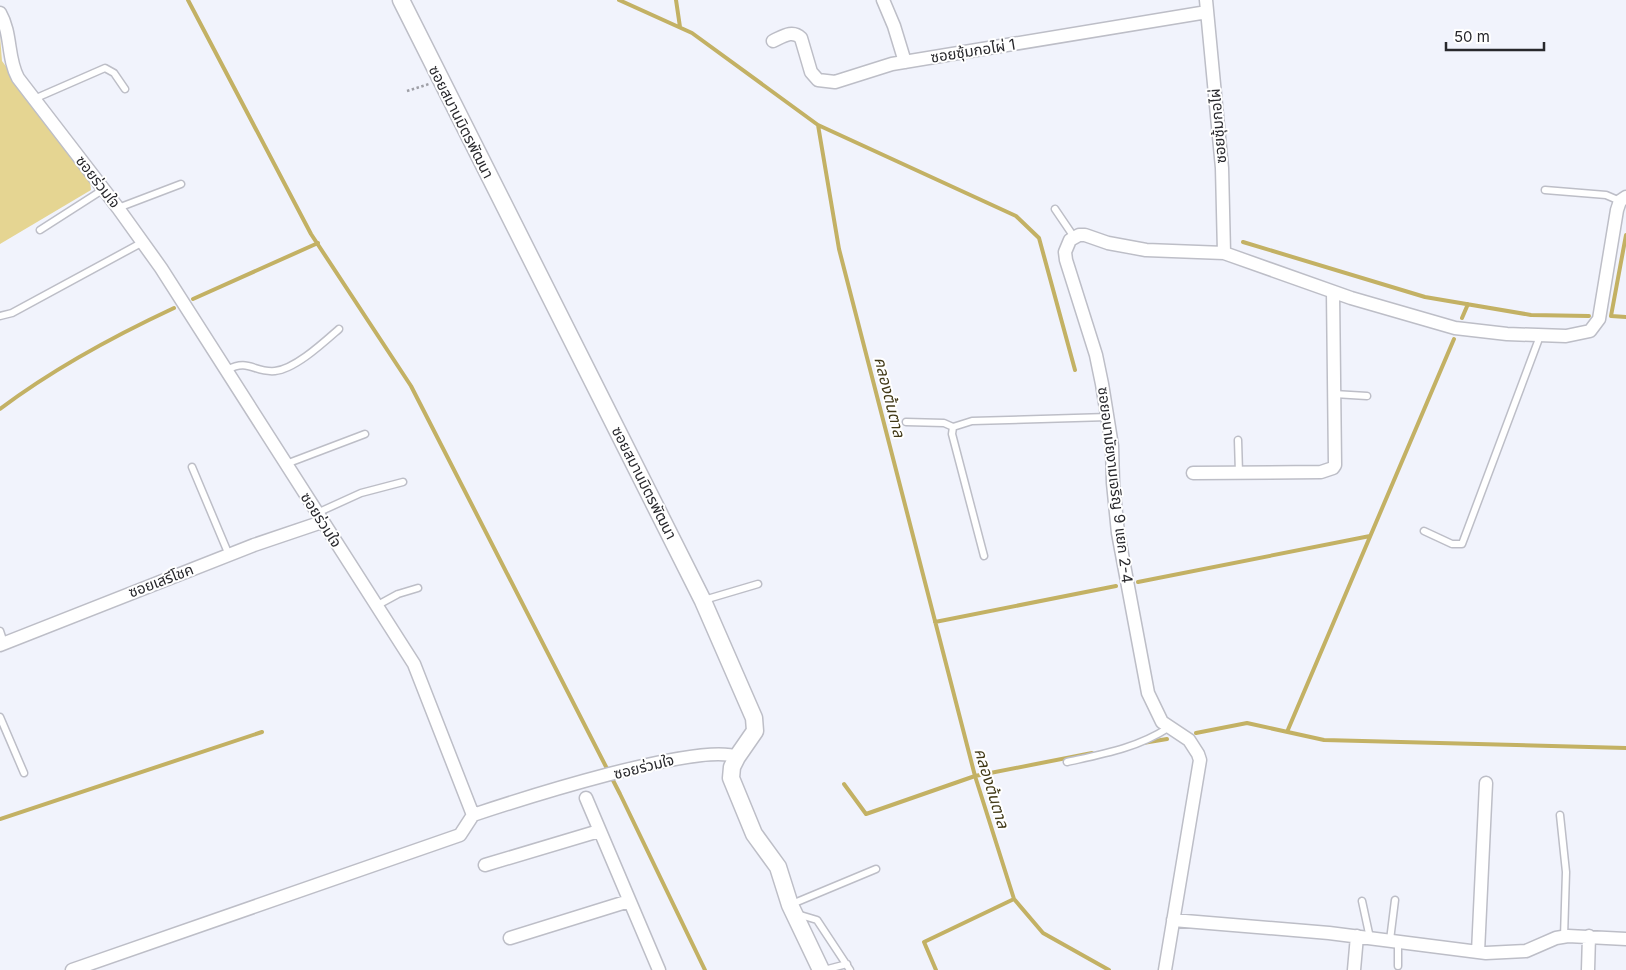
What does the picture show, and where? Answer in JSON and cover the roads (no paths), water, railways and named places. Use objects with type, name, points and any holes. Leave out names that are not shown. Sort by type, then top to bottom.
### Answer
[{"type":"street","name":"ซอยสมานมิตรพัฒนา","points":[[401,0],[440,81],[703,601],[754,718],[755,732],[737,757],[732,767],[732,778],[754,834],[778,866],[792,910],[823,970]]},
{"type":"street","points":[[883,0],[892,20],[905,62]]},
{"type":"street","name":"ซอยซุ้มกอไผ่ 1","points":[[772,40],[791,33],[798,34],[801,38],[811,72],[818,80],[835,82],[905,62],[1206,6]]},
{"type":"street","name":"ซอยซุ้มกอไผ่","points":[[1206,6],[1222,168],[1224,253]]},
{"type":"street","name":"ซอยร่วมใจ","points":[[0,13],[8,31],[12,66],[34,99],[143,242],[227,370],[319,518],[414,664],[473,815],[639,768],[704,754],[731,754],[737,757]]},
{"type":"street","points":[[1074,236],[1085,235],[1108,243],[1146,250],[1224,253],[1333,292],[1422,320],[1455,328],[1540,336],[1581,334],[1596,326],[1600,319],[1623,199]]},
{"type":"street","name":"ซอยอนามัยงามเจริญ 9 แยก 2-4","points":[[1074,236],[1067,246],[1066,260],[1096,355],[1108,417],[1113,483],[1125,573],[1148,693],[1157,714],[1168,728],[1189,740],[1200,760],[1165,970]]},
{"type":"street","points":[[1193,474],[1321,472],[1333,468],[1335,465],[1333,292]]},
{"type":"street","name":"ซอยเสรีโชค","points":[[1,639],[229,555],[319,518]]},
{"type":"street","points":[[1478,952],[1486,783]]},
{"type":"street","points":[[586,798],[660,970]]},
{"type":"street","points":[[72,970],[460,835],[473,815]]},
{"type":"street","points":[[485,864],[599,831]]},
{"type":"street","points":[[510,938],[629,901]]},
{"type":"street","points":[[1173,920],[1357,936],[1478,952],[1507,953],[1526,951],[1564,937],[1589,936],[1626,939]]},
{"type":"street","points":[[1354,970],[1357,936]]},
{"type":"street","points":[[1588,970],[1589,936]]},
{"type":"lane","points":[[34,99],[105,68],[114,72],[125,89]]},
{"type":"lane","points":[[118,208],[181,184]]},
{"type":"lane","points":[[40,230],[104,189]]},
{"type":"lane","points":[[1545,190],[1623,199]]},
{"type":"lane","points":[[1055,209],[1074,236]]},
{"type":"lane","points":[[0,316],[12,313],[143,242]]},
{"type":"lane","points":[[227,370],[243,363],[271,371],[284,369],[318,347],[339,329]]},
{"type":"lane","points":[[1424,531],[1452,544],[1462,544],[1540,336]]},
{"type":"lane","points":[[1334,394],[1368,396]]},
{"type":"lane","points":[[906,422],[937,423],[953,427],[972,421],[1108,417]]},
{"type":"lane","points":[[953,427],[952,434],[984,556]]},
{"type":"lane","points":[[286,464],[365,434]]},
{"type":"lane","points":[[1238,440],[1239,473]]},
{"type":"lane","points":[[192,467],[229,555]]},
{"type":"lane","points":[[319,518],[361,493],[403,482]]},
{"type":"lane","points":[[703,601],[758,584]]},
{"type":"lane","points":[[376,606],[398,594],[418,588]]},
{"type":"lane","points":[[0,718],[24,773]]},
{"type":"lane","points":[[1067,762],[1127,748],[1149,740],[1168,728]]},
{"type":"lane","points":[[1560,815],[1566,872],[1564,937]]},
{"type":"lane","points":[[792,910],[876,869]]},
{"type":"lane","points":[[1395,900],[1394,941],[1398,966]]},
{"type":"lane","points":[[1362,901],[1370,938]]},
{"type":"lane","points":[[792,910],[817,920],[849,967],[823,970]]},
{"type":"waterway","points":[[188,0],[311,234],[411,386],[620,794],[705,970]]},
{"type":"waterway","name":"คลองต้นตาล","points":[[619,0],[692,33],[818,125],[839,249],[975,776],[1014,899],[924,942],[936,970]]},
{"type":"waterway","points":[[676,0],[680,27]]},
{"type":"waterway","points":[[818,125],[1016,216],[1039,238],[1075,370]]},
{"type":"waterway","points":[[1626,235],[1611,316],[1626,317]]},
{"type":"waterway","points":[[1243,242],[1425,297],[1531,315],[1589,316]]},
{"type":"waterway","points":[[193,299],[318,243]]},
{"type":"waterway","points":[[1462,318],[1468,304]]},
{"type":"waterway","points":[[0,409],[41,380],[84,354],[174,308]]},
{"type":"waterway","points":[[1287,732],[1454,339]]},
{"type":"waterway","points":[[1138,582],[1370,536]]},
{"type":"waterway","points":[[935,622],[1116,586]]},
{"type":"waterway","points":[[1196,733],[1247,723],[1324,740],[1626,748]]},
{"type":"waterway","points":[[0,819],[262,732]]},
{"type":"waterway","points":[[1143,743],[1167,739]]},
{"type":"waterway","points":[[844,784],[866,814],[975,776],[1092,753]]},
{"type":"waterway","name":"คลองต้นตาล","points":[[1014,899],[1043,933],[1109,970]]}]
